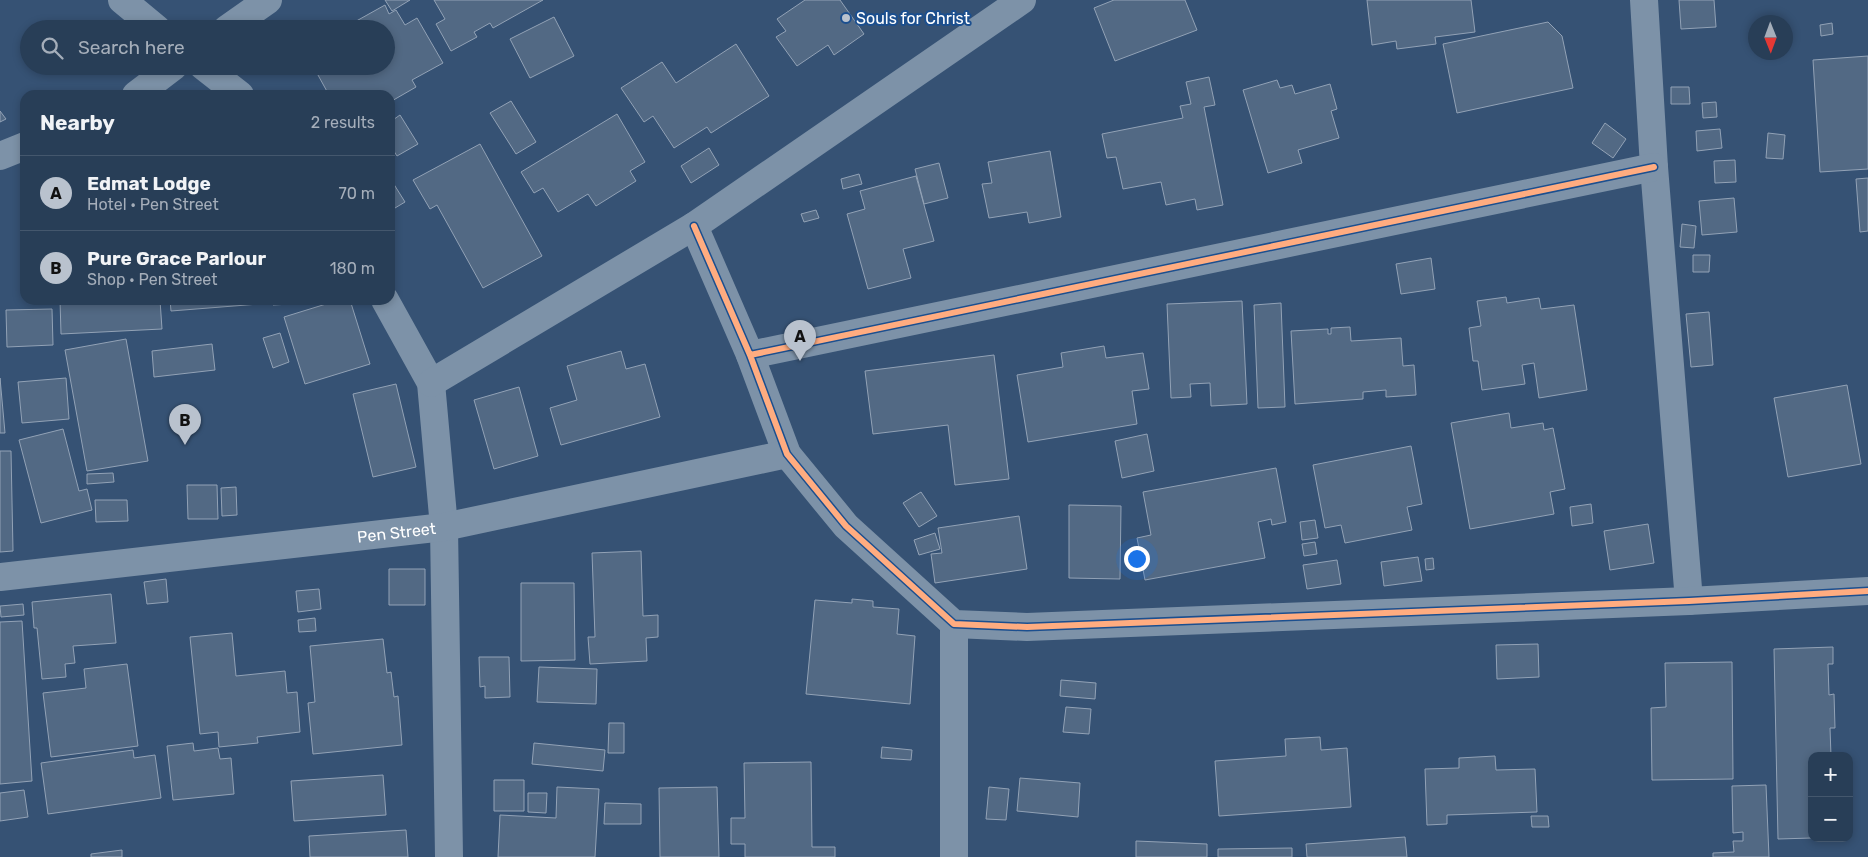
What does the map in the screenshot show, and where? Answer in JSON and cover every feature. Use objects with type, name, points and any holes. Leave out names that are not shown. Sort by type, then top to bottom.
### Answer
[{"type":"street","points":[[122,0],[146,20]]},
{"type":"street","points":[[240,20],[268,0]]},
{"type":"street","points":[[431,383],[694,226],[1022,0]]},
{"type":"street","points":[[1644,0],[1654,167],[1689,601]]},
{"type":"street","points":[[143,90],[162,75]]},
{"type":"street","points":[[215,75],[234,90]]},
{"type":"street","points":[[0,156],[20,148]]},
{"type":"street","points":[[750,355],[1654,167]]},
{"type":"street","points":[[694,226],[750,355],[787,454],[846,526],[954,624],[1027,627],[1689,601],[1868,591]]},
{"type":"street","points":[[388,305],[431,383],[444,527],[450,857]]},
{"type":"street","name":"Pen Street","points":[[0,577],[444,527],[787,454]]},
{"type":"street","points":[[954,624],[954,857]]},
{"type":"building","points":[[385,0],[410,0],[392,11]]},
{"type":"building","points":[[434,0],[543,0],[493,28],[490,23],[474,32],[477,37],[451,51],[436,24],[445,19]]},
{"type":"building","points":[[805,0],[840,0],[864,34],[834,55],[828,45],[797,66],[776,37],[786,31],[777,19]]},
{"type":"building","points":[[1114,0],[1185,0],[1197,30],[1115,61],[1094,8]]},
{"type":"building","points":[[1367,0],[1471,0],[1475,32],[1435,37],[1436,44],[1397,49],[1396,41],[1372,45]]},
{"type":"building","points":[[1679,0],[1714,0],[1716,27],[1681,29]]},
{"type":"building","points":[[385,5],[389,14],[396,10],[405,25],[417,18],[443,63],[412,80],[416,87],[395,99],[395,90],[326,90],[318,75],[395,75],[395,20],[358,20]]},
{"type":"building","points":[[554,17],[574,56],[530,78],[510,39]]},
{"type":"building","points":[[1548,22],[1562,36],[1573,88],[1457,113],[1443,44]]},
{"type":"building","points":[[1832,23],[1833,34],[1821,36],[1820,25]]},
{"type":"building","points":[[736,44],[769,96],[711,133],[707,127],[674,148],[653,116],[644,122],[621,88],[662,62],[676,83]]},
{"type":"building","points":[[1868,56],[1868,169],[1820,172],[1813,60]]},
{"type":"building","points":[[1209,77],[1215,105],[1204,107],[1223,205],[1197,210],[1195,199],[1166,205],[1161,182],[1123,189],[1116,157],[1107,158],[1102,134],[1183,118],[1180,106],[1191,104],[1186,82]]},
{"type":"building","points":[[1277,80],[1280,88],[1292,85],[1295,94],[1330,84],[1337,109],[1331,111],[1339,138],[1298,150],[1302,163],[1268,173],[1243,90]]},
{"type":"building","points":[[1671,87],[1689,87],[1690,104],[1671,104]]},
{"type":"building","points":[[511,101],[536,142],[516,154],[490,113]]},
{"type":"building","points":[[1716,102],[1717,117],[1703,118],[1702,103]]},
{"type":"building","points":[[0,111],[6,119],[0,122]]},
{"type":"building","points":[[617,114],[645,162],[630,171],[636,181],[596,206],[588,194],[558,212],[543,188],[534,193],[521,172]]},
{"type":"building","points":[[400,115],[418,144],[397,156],[395,153],[395,118]]},
{"type":"building","points":[[1605,123],[1626,139],[1613,158],[1592,143]]},
{"type":"building","points":[[1720,129],[1722,148],[1697,151],[1696,131]]},
{"type":"building","points":[[1768,133],[1785,135],[1783,159],[1766,158]]},
{"type":"building","points":[[480,144],[542,256],[483,288],[437,205],[430,209],[413,180]]},
{"type":"building","points":[[709,148],[719,165],[691,183],[681,166]]},
{"type":"building","points":[[1050,151],[1061,217],[1029,223],[1027,212],[989,218],[982,184],[992,183],[988,162]]},
{"type":"building","points":[[1735,160],[1736,182],[1715,183],[1714,161]]},
{"type":"building","points":[[939,163],[948,198],[924,204],[915,169]]},
{"type":"building","points":[[859,174],[862,184],[843,189],[841,179]]},
{"type":"building","points":[[916,176],[934,241],[903,249],[911,278],[868,289],[847,214],[865,209],[860,191]]},
{"type":"building","points":[[1868,178],[1868,231],[1860,232],[1856,179]]},
{"type":"building","points":[[395,186],[405,202],[395,208]]},
{"type":"building","points":[[1734,198],[1737,232],[1702,235],[1699,201]]},
{"type":"building","points":[[816,210],[819,218],[804,222],[801,214]]},
{"type":"building","points":[[1682,224],[1696,226],[1694,248],[1680,247]]},
{"type":"building","points":[[1693,255],[1710,255],[1709,272],[1693,272]]},
{"type":"building","points":[[1431,258],[1435,289],[1401,294],[1396,264]]},
{"type":"building","points":[[1506,297],[1507,303],[1539,298],[1541,309],[1574,305],[1587,390],[1539,398],[1534,363],[1522,365],[1525,384],[1482,390],[1478,361],[1473,361],[1469,328],[1481,326],[1477,301]]},
{"type":"building","points":[[1242,301],[1247,404],[1211,406],[1210,383],[1190,384],[1191,397],[1171,398],[1167,304]]},
{"type":"building","points":[[1281,303],[1285,407],[1258,408],[1254,305]]},
{"type":"building","points":[[60,305],[160,305],[162,329],[61,334]]},
{"type":"building","points":[[170,305],[246,305],[171,311]]},
{"type":"building","points":[[323,305],[352,305],[370,364],[305,384],[284,317]]},
{"type":"building","points":[[52,309],[53,345],[7,347],[6,310]]},
{"type":"building","points":[[1709,312],[1713,365],[1691,367],[1686,314]]},
{"type":"building","points":[[1350,327],[1351,341],[1401,338],[1403,366],[1414,365],[1416,395],[1386,397],[1386,390],[1363,392],[1363,399],[1295,404],[1291,331],[1328,329],[1328,334],[1331,334],[1331,328]]},
{"type":"building","points":[[280,333],[289,362],[273,368],[263,338]]},
{"type":"building","points":[[126,339],[148,461],[87,471],[65,350]]},
{"type":"building","points":[[212,344],[215,370],[154,377],[152,351]]},
{"type":"building","points":[[1104,346],[1106,358],[1143,353],[1149,389],[1132,391],[1137,424],[1028,442],[1017,375],[1063,367],[1061,353]]},
{"type":"building","points":[[621,351],[626,369],[645,364],[660,417],[561,445],[550,408],[577,400],[567,366]]},
{"type":"building","points":[[994,355],[1009,479],[955,485],[948,425],[873,434],[865,371]]},
{"type":"building","points":[[0,378],[5,433],[0,433]]},
{"type":"building","points":[[66,378],[69,419],[22,423],[18,382]]},
{"type":"building","points":[[396,384],[416,467],[373,477],[353,394]]},
{"type":"building","points":[[1847,385],[1861,464],[1788,477],[1774,398]]},
{"type":"building","points":[[519,387],[538,456],[494,469],[474,400]]},
{"type":"building","points":[[1509,413],[1511,428],[1543,423],[1544,430],[1553,428],[1565,489],[1550,492],[1554,514],[1470,529],[1451,423]]},
{"type":"building","points":[[63,429],[79,491],[87,489],[92,510],[41,523],[19,440]]},
{"type":"building","points":[[1147,434],[1154,471],[1122,478],[1115,441]]},
{"type":"building","points":[[1411,446],[1422,504],[1407,507],[1412,530],[1345,543],[1341,525],[1325,528],[1313,465]]},
{"type":"building","points":[[0,451],[11,451],[13,551],[0,552]]},
{"type":"building","points":[[1276,468],[1286,522],[1272,525],[1271,519],[1258,522],[1265,558],[1145,580],[1137,538],[1151,535],[1143,492]]},
{"type":"building","points":[[113,473],[114,482],[87,484],[87,474]]},
{"type":"building","points":[[187,485],[217,485],[218,519],[188,519]]},
{"type":"building","points":[[236,487],[237,515],[222,516],[221,488]]},
{"type":"building","points":[[921,492],[937,516],[919,527],[903,503]]},
{"type":"building","points":[[95,500],[127,500],[128,521],[96,522]]},
{"type":"building","points":[[1591,504],[1593,523],[1572,526],[1570,507]]},
{"type":"building","points":[[1069,505],[1121,506],[1120,579],[1069,578]]},
{"type":"building","points":[[1019,516],[1027,569],[935,583],[931,554],[942,553],[938,528]]},
{"type":"building","points":[[1315,520],[1318,538],[1302,540],[1300,522]]},
{"type":"building","points":[[1648,524],[1654,563],[1610,570],[1604,531]]},
{"type":"building","points":[[935,533],[940,549],[919,555],[914,540]]},
{"type":"building","points":[[1315,542],[1317,554],[1304,556],[1302,544]]},
{"type":"building","points":[[641,551],[643,616],[658,615],[658,637],[646,638],[647,661],[590,664],[588,637],[595,637],[592,553]]},
{"type":"building","points":[[1418,557],[1422,581],[1384,586],[1381,562]]},
{"type":"building","points":[[1433,558],[1434,569],[1426,570],[1425,559]]},
{"type":"building","points":[[1337,560],[1341,584],[1307,589],[1303,565]]},
{"type":"building","points":[[389,569],[425,569],[425,605],[389,605]]},
{"type":"building","points":[[166,579],[168,602],[147,604],[144,582]]},
{"type":"building","points":[[521,583],[574,583],[575,660],[521,661]]},
{"type":"building","points":[[319,589],[321,609],[298,612],[296,591]]},
{"type":"building","points":[[111,594],[116,643],[73,646],[75,663],[65,664],[66,677],[42,679],[37,628],[34,628],[32,602]]},
{"type":"building","points":[[852,599],[873,601],[873,607],[899,609],[897,634],[915,636],[910,704],[806,694],[815,600],[852,603]]},
{"type":"building","points":[[23,604],[24,615],[1,617],[0,606]]},
{"type":"building","points":[[315,618],[316,631],[299,632],[298,620]]},
{"type":"building","points":[[22,621],[32,781],[0,784],[0,622]]},
{"type":"building","points":[[232,633],[236,676],[285,671],[287,693],[297,692],[300,732],[257,737],[258,743],[219,747],[218,732],[200,734],[190,637]]},
{"type":"building","points":[[383,639],[387,673],[391,672],[394,697],[398,696],[402,745],[313,754],[308,703],[315,702],[310,646]]},
{"type":"building","points":[[1538,644],[1539,677],[1497,679],[1496,645]]},
{"type":"building","points":[[1833,647],[1833,664],[1828,664],[1829,695],[1834,694],[1835,728],[1830,728],[1831,752],[1808,752],[1808,838],[1778,839],[1774,649]]},
{"type":"building","points":[[479,657],[509,657],[510,697],[485,698],[485,686],[480,687]]},
{"type":"building","points":[[1732,662],[1733,779],[1652,780],[1651,708],[1666,707],[1665,663]]},
{"type":"building","points":[[127,664],[138,746],[51,757],[43,693],[86,688],[84,669]]},
{"type":"building","points":[[539,667],[597,669],[596,704],[537,702]]},
{"type":"building","points":[[1061,680],[1096,683],[1095,699],[1060,696]]},
{"type":"building","points":[[1066,707],[1091,709],[1089,734],[1063,732]]},
{"type":"building","points":[[609,723],[624,723],[624,753],[608,753]]},
{"type":"building","points":[[1320,737],[1321,750],[1347,748],[1351,807],[1219,816],[1215,761],[1286,756],[1285,739]]},
{"type":"building","points":[[193,743],[194,751],[218,748],[220,759],[231,758],[234,794],[173,800],[167,746]]},
{"type":"building","points":[[534,743],[605,750],[603,771],[532,764]]},
{"type":"building","points":[[882,747],[912,750],[911,760],[881,758]]},
{"type":"building","points":[[133,750],[134,758],[155,755],[161,798],[48,814],[41,763]]},
{"type":"building","points":[[1495,756],[1496,770],[1535,769],[1537,812],[1447,815],[1447,824],[1427,825],[1425,769],[1459,768],[1459,758]]},
{"type":"building","points":[[811,762],[812,847],[835,847],[835,857],[745,857],[745,844],[731,844],[731,818],[745,818],[744,763]]},
{"type":"building","points":[[383,775],[386,815],[294,821],[291,781]]},
{"type":"building","points":[[1020,778],[1080,783],[1078,817],[1017,811]]},
{"type":"building","points":[[494,780],[524,780],[524,811],[494,811]]},
{"type":"building","points":[[1766,785],[1769,857],[1713,857],[1713,853],[1734,852],[1733,841],[1743,841],[1743,832],[1733,833],[1732,786]]},
{"type":"building","points":[[557,787],[599,789],[595,857],[498,857],[500,815],[556,818]]},
{"type":"building","points":[[717,787],[719,857],[660,857],[659,788]]},
{"type":"building","points":[[989,787],[1009,789],[1006,820],[986,819]]},
{"type":"building","points":[[24,790],[28,817],[0,821],[0,793]]},
{"type":"building","points":[[528,793],[547,793],[546,813],[528,812]]},
{"type":"building","points":[[605,803],[641,804],[641,824],[604,824]]},
{"type":"building","points":[[1531,816],[1548,816],[1549,827],[1532,827]]},
{"type":"building","points":[[406,830],[408,857],[310,857],[309,836]]},
{"type":"building","points":[[1405,837],[1407,857],[1307,857],[1306,844]]},
{"type":"building","points":[[1136,841],[1207,844],[1207,857],[1136,857]]},
{"type":"building","points":[[1292,848],[1292,857],[1218,857],[1218,849]]},
{"type":"building","points":[[122,850],[122,857],[91,857],[91,854]]},
{"type":"cycle path","points":[[750,355],[1654,167]]},
{"type":"cycle path","points":[[694,226],[750,355],[787,454],[846,526],[954,624],[1027,627],[1689,601],[1868,591]]},
{"type":"place","name":"Souls for Christ","points":[[846,18]]},
{"type":"place","name":"Edmat Lodge","points":[[800,361]]},
{"type":"place","name":"Pure Grace Parlour","points":[[185,445]]}]
